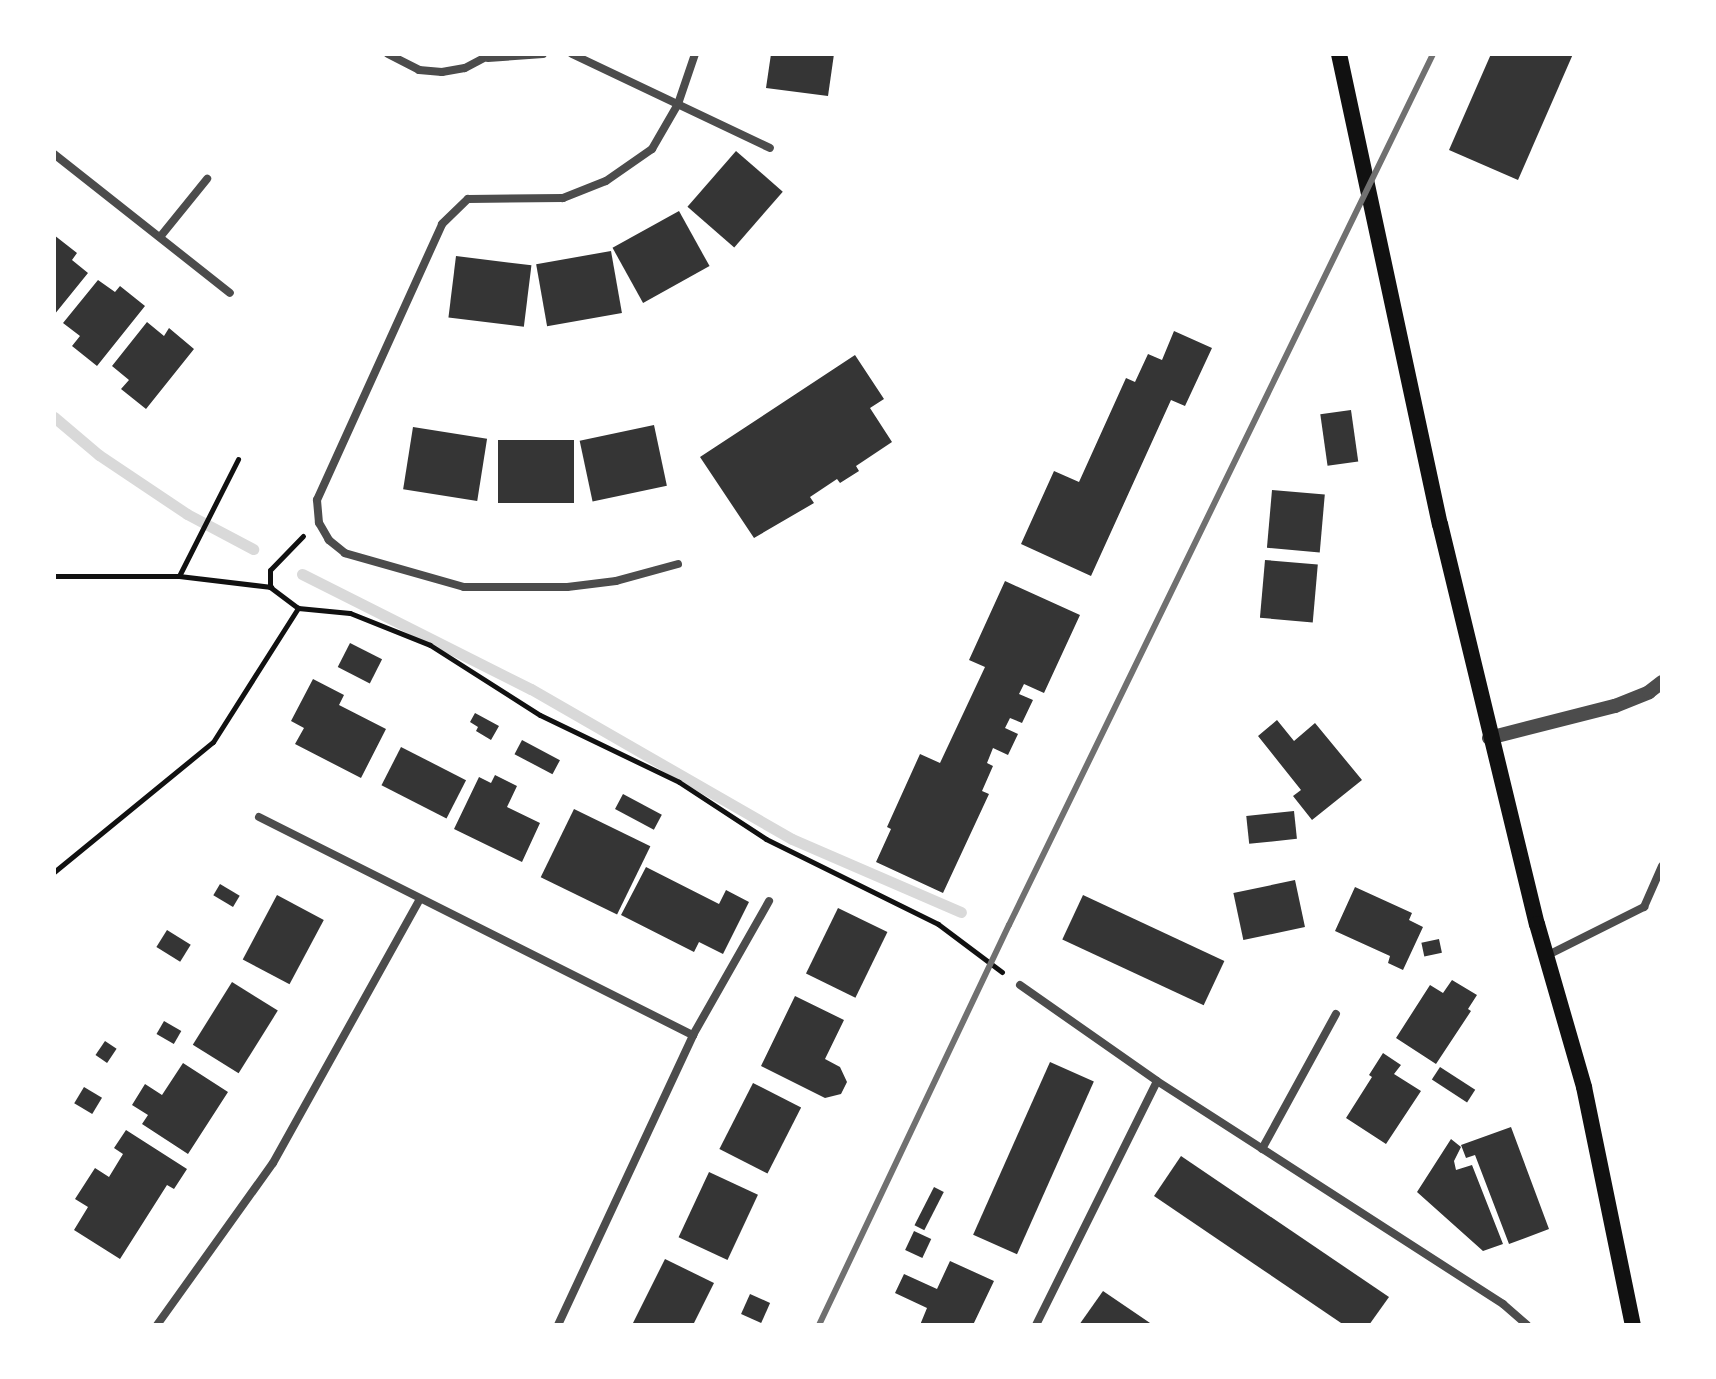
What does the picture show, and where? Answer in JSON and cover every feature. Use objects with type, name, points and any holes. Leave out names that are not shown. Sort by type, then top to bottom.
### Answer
[{"type":"main road","points":[[1339,54],[1420,438],[1489,738],[1584,1087],[1633,1325]]},
{"type":"street","points":[[388,54],[419,70],[442,72],[465,68],[488,56],[543,54]]},
{"type":"street","points":[[572,54],[770,148]]},
{"type":"street","points":[[678,564],[616,581],[567,587],[464,587],[367,562],[345,553],[329,540],[319,523],[317,500],[442,224],[468,199],[563,198],[606,181],[652,149],[678,104],[695,54]]},
{"type":"street","points":[[54,154],[230,293]]},
{"type":"street","points":[[160,237],[207,179]]},
{"type":"street","points":[[1489,738],[1615,706],[1649,692],[1662,682]]},
{"type":"street","points":[[259,817],[693,1035]]},
{"type":"street","points":[[1546,956],[1644,907],[1662,866]]},
{"type":"street","points":[[157,1325],[273,1163],[420,899]]},
{"type":"street","points":[[558,1325],[693,1035],[769,901]]},
{"type":"street","points":[[1020,985],[1157,1081],[1503,1304],[1527,1325]]},
{"type":"street","points":[[1262,1149],[1336,1014]]},
{"type":"street","points":[[1036,1325],[1157,1081]]},
{"type":"path","points":[[179,576],[238,459]]},
{"type":"path","points":[[272,587],[270,570],[287,550],[319,523]]},
{"type":"path","points":[[54,576],[179,576],[272,587],[298,608],[350,613],[430,645],[540,715],[698,794],[766,839],[938,924],[1020,985]]},
{"type":"path","points":[[54,872],[213,742],[298,608]]},
{"type":"building","points":[[771,54],[834,54],[828,96],[766,88]]},
{"type":"building","points":[[1491,54],[1573,54],[1518,180],[1449,150]]},
{"type":"building","points":[[736,151],[783,192],[734,248],[687,207]]},
{"type":"building","points":[[679,211],[710,266],[643,303],[613,248]]},
{"type":"building","points":[[54,235],[77,253],[72,260],[88,273],[54,315]]},
{"type":"building","points":[[611,251],[622,313],[547,326],[536,264]]},
{"type":"building","points":[[456,256],[531,265],[524,327],[448,318]]},
{"type":"building","points":[[98,280],[115,292],[120,286],[145,306],[97,366],[72,346],[80,336],[63,323]]},
{"type":"building","points":[[147,322],[164,336],[169,328],[194,349],[146,409],[121,389],[129,380],[112,366]]},
{"type":"building","points":[[1174,331],[1212,348],[1185,406],[1171,400],[1091,576],[1021,544],[1054,471],[1079,482],[1126,378],[1135,382],[1148,354],[1162,360]]},
{"type":"building","points":[[855,355],[884,399],[870,408],[892,442],[856,466],[859,471],[840,483],[837,479],[810,497],[814,503],[754,538],[700,457]]},
{"type":"building","points":[[1351,410],[1358,461],[1328,466],[1320,414]]},
{"type":"building","points":[[654,425],[667,486],[593,501],[580,441]]},
{"type":"building","points":[[413,427],[487,439],[477,501],[403,489]]},
{"type":"building","points":[[498,440],[574,440],[574,503],[498,503]]},
{"type":"building","points":[[1272,490],[1325,495],[1320,552],[1267,548]]},
{"type":"building","points":[[1265,560],[1318,565],[1313,622],[1260,618]]},
{"type":"building","points":[[1005,581],[1080,615],[1044,693],[1024,684],[1019,694],[1033,700],[1022,723],[1010,718],[1005,728],[1018,734],[1008,755],[993,748],[987,763],[993,766],[982,791],[989,794],[943,893],[876,862],[891,829],[887,827],[920,754],[940,763],[985,667],[969,660]]},
{"type":"building","points":[[350,643],[382,659],[370,683],[338,667]]},
{"type":"building","points":[[313,679],[344,695],[339,705],[386,729],[361,778],[295,744],[304,728],[291,721]]},
{"type":"building","points":[[475,713],[499,726],[491,740],[476,731],[478,727],[470,722]]},
{"type":"building","points":[[1277,720],[1294,741],[1315,723],[1362,780],[1312,820],[1293,796],[1301,790],[1258,736]]},
{"type":"building","points":[[522,740],[560,760],[552,774],[514,754]]},
{"type":"building","points":[[401,747],[466,780],[447,818],[381,785]]},
{"type":"building","points":[[495,775],[517,786],[507,807],[540,823],[522,862],[454,829],[479,777],[491,783]]},
{"type":"building","points":[[623,794],[662,815],[654,830],[615,809]]},
{"type":"building","points":[[574,809],[650,846],[617,915],[541,877]]},
{"type":"building","points":[[1294,811],[1297,839],[1249,844],[1246,816]]},
{"type":"building","points":[[646,867],[719,904],[726,890],[749,902],[723,954],[699,942],[694,952],[621,915]]},
{"type":"building","points":[[1295,880],[1305,927],[1243,940],[1233,893]]},
{"type":"building","points":[[220,884],[240,896],[233,907],[213,895]]},
{"type":"building","points":[[1355,887],[1412,913],[1409,920],[1423,927],[1403,970],[1388,963],[1390,956],[1335,931]]},
{"type":"building","points":[[277,895],[324,920],[290,984],[243,959]]},
{"type":"building","points":[[1083,895],[1224,961],[1204,1005],[1062,939]]},
{"type":"building","points":[[838,908],[887,932],[855,998],[806,974]]},
{"type":"building","points":[[167,930],[191,945],[180,962],[156,947]]},
{"type":"building","points":[[1439,939],[1442,953],[1424,956],[1421,943]]},
{"type":"building","points":[[1452,980],[1477,995],[1468,1009],[1471,1011],[1436,1064],[1396,1038],[1430,985],[1443,993]]},
{"type":"building","points":[[232,982],[278,1011],[239,1073],[193,1045]]},
{"type":"building","points":[[795,996],[844,1020],[825,1059],[840,1067],[847,1082],[841,1094],[825,1098],[761,1066]]},
{"type":"building","points":[[164,1021],[181,1031],[174,1044],[157,1034]]},
{"type":"building","points":[[105,1041],[117,1049],[107,1063],[95,1055]]},
{"type":"building","points":[[1383,1053],[1401,1065],[1394,1074],[1421,1091],[1386,1144],[1346,1118]]},
{"type":"building","points":[[1050,1062],[1094,1082],[1017,1254],[973,1235]]},
{"type":"building","points":[[183,1063],[228,1092],[188,1154],[142,1124],[148,1115],[132,1105],[145,1084],[162,1095]]},
{"type":"building","points":[[1440,1067],[1475,1090],[1467,1102],[1432,1080]]},
{"type":"building","points":[[753,1083],[801,1108],[768,1173],[719,1149]]},
{"type":"building","points":[[84,1087],[102,1098],[92,1114],[74,1103]]},
{"type":"building","points":[[1511,1127],[1549,1229],[1509,1244],[1475,1155],[1466,1158],[1461,1145]]},
{"type":"building","points":[[126,1130],[187,1169],[174,1189],[167,1185],[120,1259],[74,1230],[88,1207],[75,1199],[95,1168],[109,1177],[123,1154],[114,1148]]},
{"type":"building","points":[[1451,1139],[1461,1147],[1454,1161],[1456,1170],[1472,1165],[1503,1244],[1483,1251],[1417,1192]]},
{"type":"building","points":[[1181,1156],[1389,1297],[1369,1325],[1344,1325],[1154,1196]]},
{"type":"building","points":[[709,1172],[758,1195],[728,1260],[679,1237]]},
{"type":"building","points":[[934,1187],[944,1192],[924,1230],[914,1225]]},
{"type":"building","points":[[914,1231],[931,1239],[922,1258],[905,1250]]},
{"type":"building","points":[[665,1259],[714,1283],[693,1325],[632,1325]]},
{"type":"building","points":[[950,1261],[994,1281],[973,1325],[920,1325],[927,1308],[895,1293],[904,1274],[937,1289]]},
{"type":"building","points":[[1103,1291],[1153,1325],[1079,1325]]},
{"type":"building","points":[[750,1294],[770,1303],[761,1323],[741,1314]]},
{"type":"waterway","points":[[54,417],[99,455],[187,514],[253,549]]},
{"type":"waterway","points":[[302,574],[531,689],[792,839],[961,912]]},
{"type":"railway","points":[[819,1325],[1009,925],[1433,54]]}]
